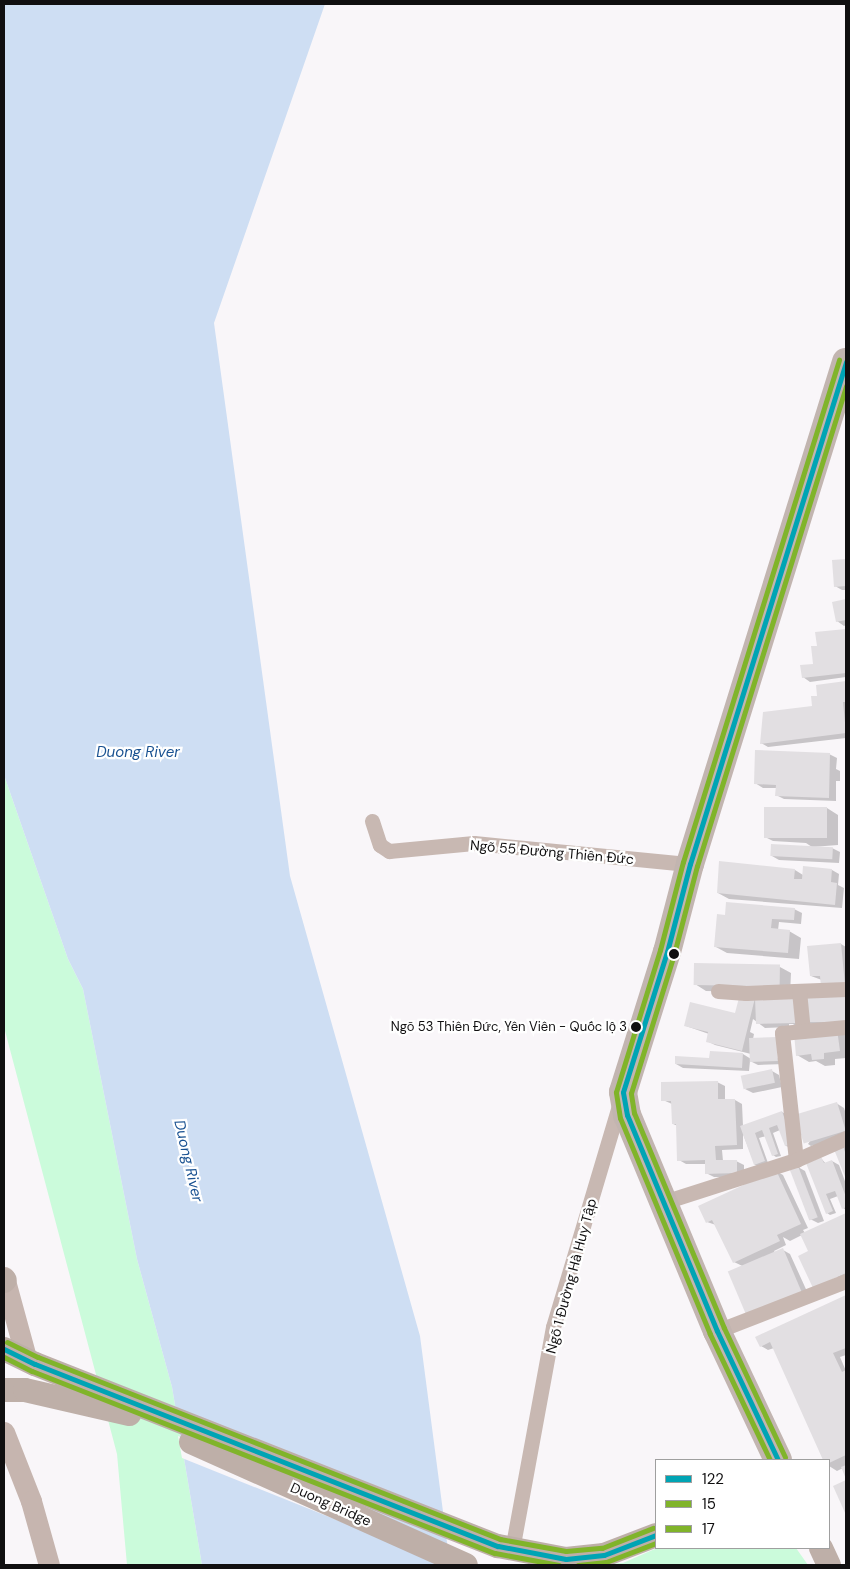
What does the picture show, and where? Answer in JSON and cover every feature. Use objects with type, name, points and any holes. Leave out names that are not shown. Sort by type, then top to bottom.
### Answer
[{"type":"highway","points":[[778,1459],[717,1331],[627,1115],[623,1092],[667,952],[690,864],[846,373]]},
{"type":"highway","points":[[755,1459],[758,1417]]},
{"type":"main road","points":[[4,1279],[28,1361]]},
{"type":"main road","name":"Duong Bridge","points":[[4,1349],[28,1361],[498,1546],[566,1559],[585,1558],[604,1555],[655,1535]]},
{"type":"main road","name":"Duong Bridge","points":[[14,1390],[128,1413],[466,1565]]},
{"type":"main road","points":[[4,1432],[31,1501],[49,1565]]},
{"type":"main road","points":[[821,1549],[829,1565]]},
{"type":"street","name":"Ngõ 55 Đường Thiên Đức","points":[[372,822],[380,845],[390,851],[479,843],[690,864]]},
{"type":"street","points":[[718,991],[846,989]]},
{"type":"street","points":[[799,991],[803,1031]]},
{"type":"street","points":[[796,1160],[782,1033],[846,1027]]},
{"type":"street","name":"Ngõ 1 Đường Hà Huy Tập","points":[[512,1550],[554,1327],[623,1092]]},
{"type":"street","points":[[664,1202],[796,1160],[846,1138]]},
{"type":"street","points":[[717,1331],[846,1281]]},
{"type":"green space","points":[[4,775],[68,959],[83,989],[137,1259],[172,1387],[202,1565],[127,1565],[117,1454],[4,1027]]},
{"type":"green space","points":[[655,1549],[797,1549],[808,1565],[595,1565],[623,1563]]},
{"type":"water","name":"Duong River","points":[[4,4],[325,4],[214,323],[290,876],[420,1336],[450,1565],[202,1565],[172,1387],[137,1259],[83,989],[68,959],[4,775]]},
{"type":"pier","points":[[178,1436],[453,1564],[449,1565],[182,1458]]},
{"type":"building","points":[[846,559],[846,586],[834,587],[832,560]]},
{"type":"building","points":[[846,599],[846,620],[836,622],[832,602]]},
{"type":"building","points":[[846,629],[846,673],[802,678],[800,665],[813,664],[811,646],[817,646],[815,632]]},
{"type":"building","points":[[846,681],[846,702],[843,702],[846,733],[760,744],[763,712],[812,706],[811,696],[817,696],[816,685]]},
{"type":"building","points":[[755,750],[830,753],[829,798],[775,796],[776,785],[754,784]]},
{"type":"building","points":[[764,807],[827,807],[827,838],[764,838]]},
{"type":"building","points":[[771,844],[833,847],[832,859],[770,856]]},
{"type":"building","points":[[719,861],[795,869],[794,879],[802,879],[803,866],[832,869],[831,882],[837,883],[835,905],[717,893]]},
{"type":"building","points":[[726,902],[795,908],[794,920],[772,919],[771,928],[790,930],[788,953],[714,947],[717,914],[725,915]]},
{"type":"building","points":[[841,943],[845,985],[821,987],[820,976],[810,976],[807,946]]},
{"type":"building","points":[[694,963],[780,965],[780,986],[694,985]]},
{"type":"building","points":[[802,992],[846,992],[846,1022],[802,1022]]},
{"type":"building","points":[[740,994],[796,994],[797,1023],[756,1024],[755,998],[742,1051],[706,1042],[708,1032],[684,1026],[690,1002],[735,1013]]},
{"type":"building","points":[[837,1029],[840,1051],[824,1053],[824,1059],[812,1060],[811,1054],[796,1056],[794,1033]]},
{"type":"building","points":[[777,1037],[778,1061],[750,1062],[749,1038]]},
{"type":"building","points":[[710,1051],[743,1053],[742,1068],[675,1064],[675,1056],[709,1058]]},
{"type":"building","points":[[772,1069],[775,1083],[744,1089],[741,1076]]},
{"type":"building","points":[[718,1081],[718,1099],[735,1099],[737,1145],[715,1146],[716,1160],[737,1160],[737,1173],[705,1174],[705,1160],[677,1161],[676,1124],[672,1124],[671,1101],[661,1101],[661,1082]]},
{"type":"building","points":[[837,1102],[846,1131],[804,1144],[795,1115]]},
{"type":"building","points":[[782,1111],[793,1144],[785,1146],[777,1125],[769,1128],[778,1154],[772,1156],[762,1130],[755,1133],[765,1161],[754,1165],[740,1126]]},
{"type":"building","points":[[842,1143],[846,1155],[846,1179],[833,1147]]},
{"type":"building","points":[[821,1157],[824,1163],[832,1160],[846,1197],[846,1207],[842,1209],[835,1191],[826,1194],[833,1211],[826,1214],[806,1163]]},
{"type":"building","points":[[798,1166],[818,1217],[809,1221],[790,1169]]},
{"type":"building","points":[[776,1170],[801,1224],[777,1235],[780,1241],[733,1263],[712,1220],[706,1223],[698,1206]]},
{"type":"building","points":[[846,1213],[846,1273],[813,1288],[798,1256],[808,1251],[800,1234]]},
{"type":"building","points":[[783,1248],[803,1294],[747,1317],[728,1271]]},
{"type":"building","points":[[846,1295],[846,1348],[833,1353],[842,1372],[846,1370],[846,1455],[830,1463],[830,1459],[823,1459],[770,1342],[760,1347],[755,1337]]},
{"type":"building","points":[[846,1465],[846,1479],[841,1467]]},
{"type":"building","points":[[846,1480],[846,1515],[833,1486]]},
{"type":"transit line","name":"17","points":[[770,1459],[710,1334],[620,1118],[616,1092],[660,950],[683,862],[839,360]]},
{"type":"transit line","name":"122","points":[[778,1459],[717,1331],[627,1115],[623,1092],[667,952],[690,864],[846,362]]},
{"type":"transit line","name":"15","points":[[785,1457],[724,1328],[634,1113],[631,1093],[674,954],[697,866],[846,386]]},
{"type":"transit line","name":"17","points":[[7,1342],[38,1357],[500,1539],[566,1551],[602,1548],[653,1528]]},
{"type":"transit line","name":"122","points":[[4,1349],[35,1364],[498,1546],[566,1559],[604,1555],[655,1535]]},
{"type":"transit line","name":"15","points":[[4,1357],[32,1371],[495,1553],[559,1565]]},
{"type":"transit line","name":"15","points":[[578,1565],[606,1562],[655,1543]]},
{"type":"place","name":"Ngõ 53 Thiên Đức, Yên Viên - Quốc lộ 3","points":[[636,1027]]}]
